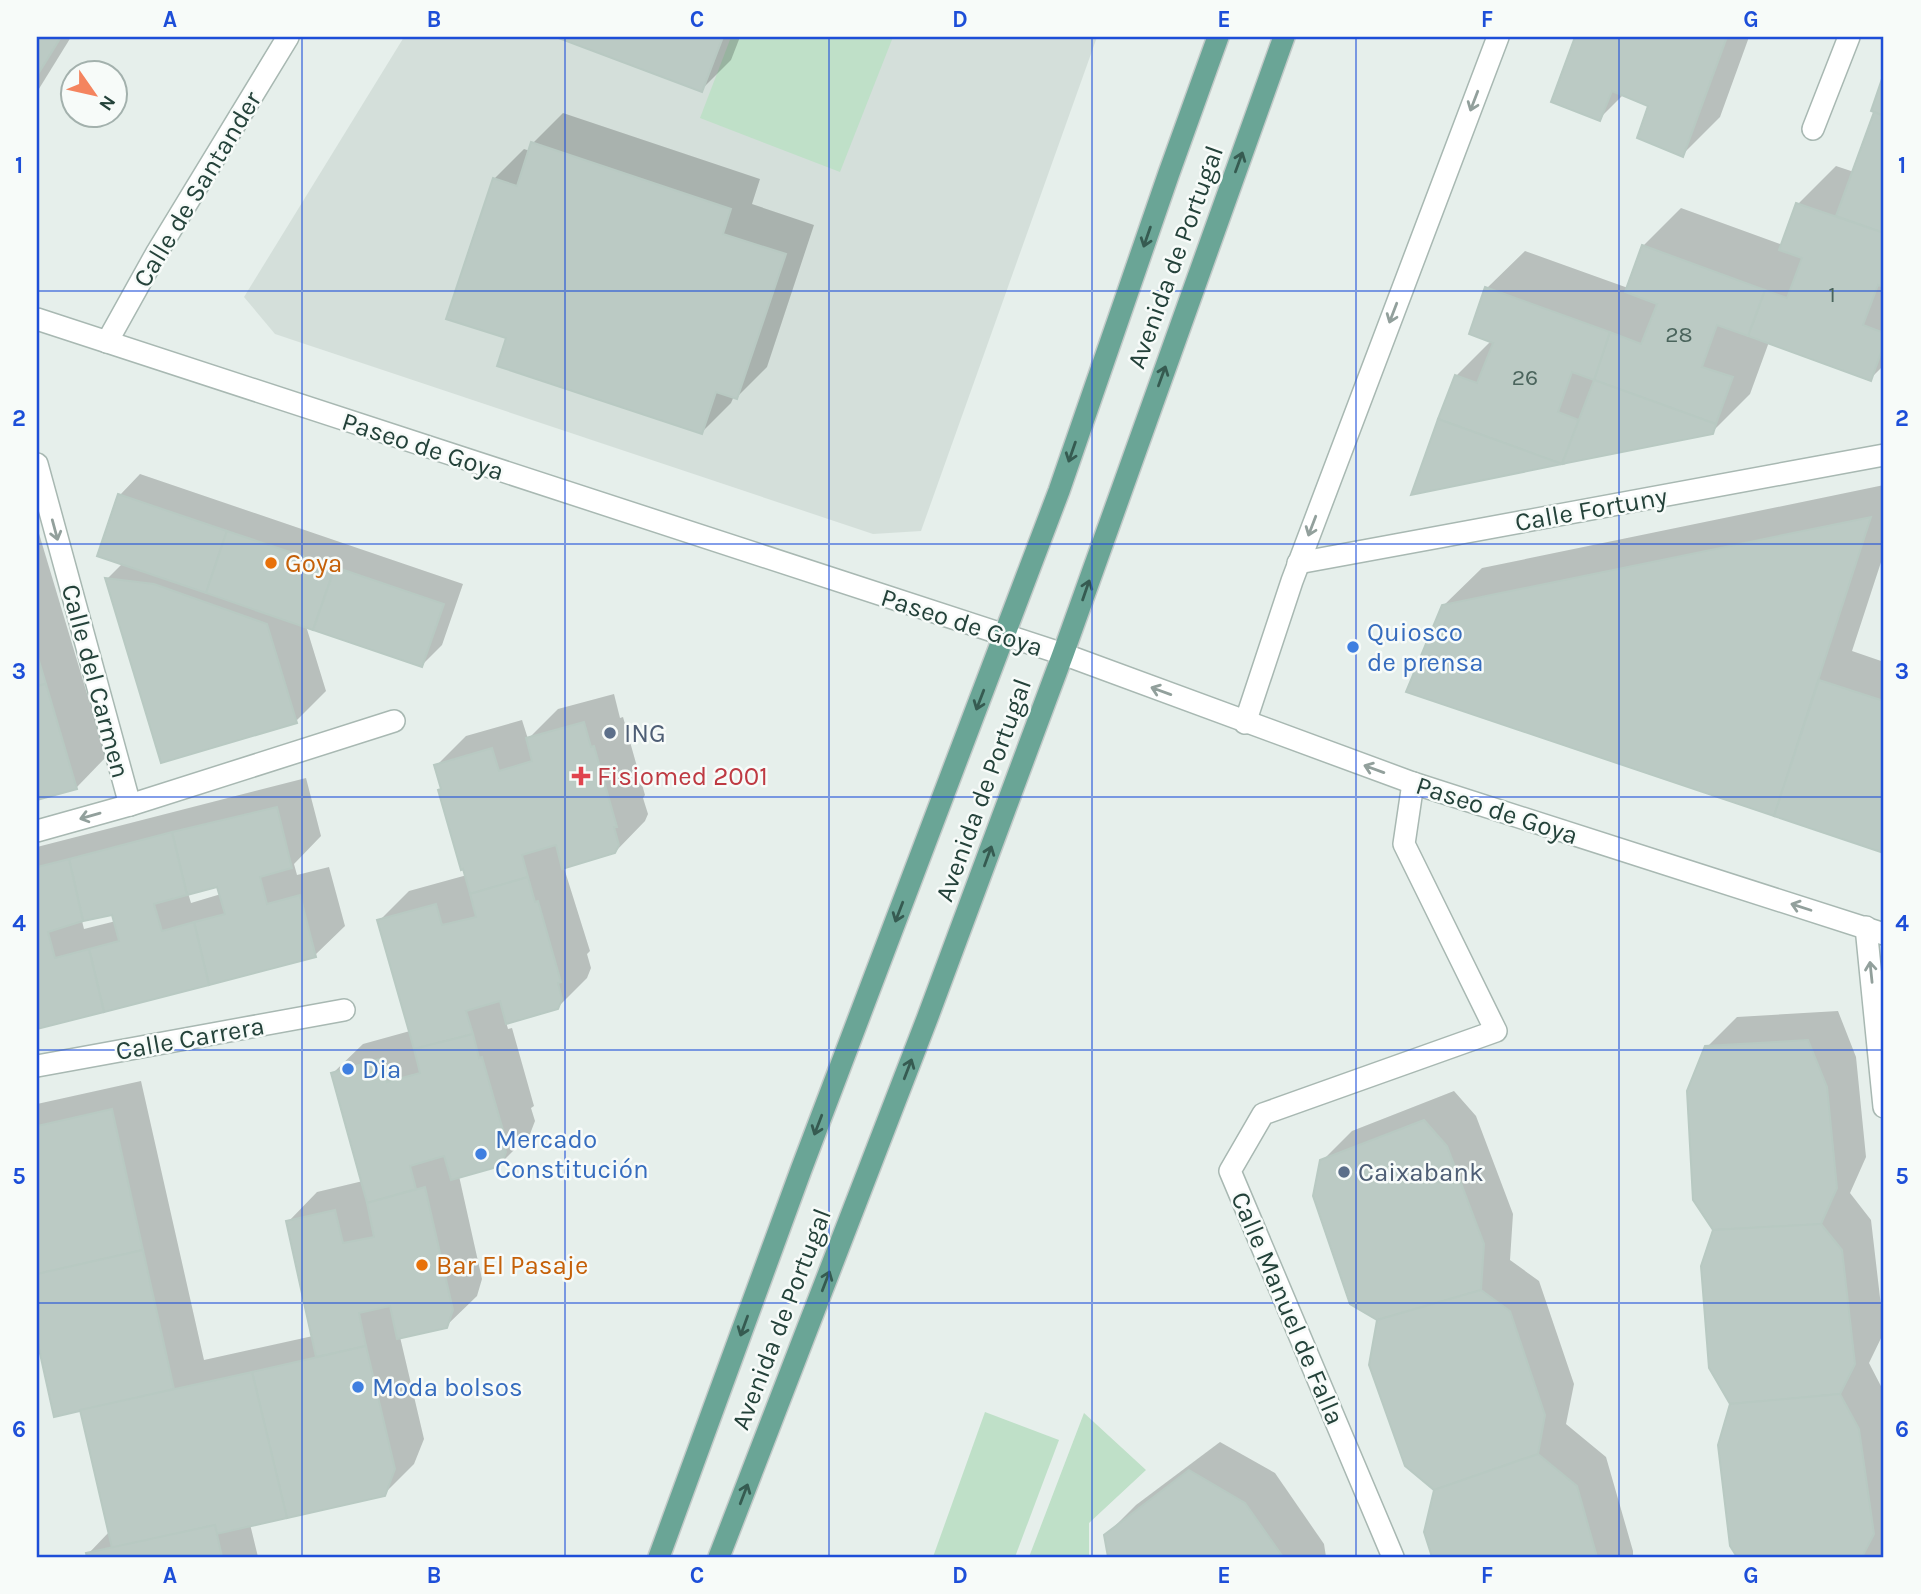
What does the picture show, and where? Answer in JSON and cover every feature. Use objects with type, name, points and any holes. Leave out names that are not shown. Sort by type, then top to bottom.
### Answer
[{"type":"main road","name":"Avenida de Portugal","points":[[659,1557],[806,1157],[1059,491],[1219,37]]},
{"type":"main road","name":"Avenida de Portugal","points":[[719,1557],[927,1019],[1063,654],[1284,37]]},
{"type":"street","name":"Calle de Santander","points":[[107,342],[156,254],[288,37]]},
{"type":"street","points":[[1245,723],[1298,563],[1498,37]]},
{"type":"street","points":[[1813,129],[1849,37]]},
{"type":"street","name":"Paseo de Goya","points":[[37,319],[1063,654],[1413,783],[1875,931]]},
{"type":"street","name":"Calle Fortuny","points":[[1298,563],[1884,455]]},
{"type":"street","name":"Calle del Carmen","points":[[37,464],[130,804],[37,831]]},
{"type":"street","points":[[130,804],[394,721]]},
{"type":"street","name":"Calle Manuel de Falla","points":[[1393,1557],[1230,1171],[1263,1114],[1496,1031],[1404,844],[1413,783]]},
{"type":"street","points":[[1875,931],[1884,1107]]},
{"type":"street","name":"Calle Carrera","points":[[37,1066],[344,1010]]},
{"type":"shaded area","points":[[404,37],[1097,37],[921,531],[873,534],[275,334],[244,297]]},
{"type":"green space","points":[[731,37],[893,37],[840,172],[700,118]]},
{"type":"green space","points":[[985,1412],[1059,1440],[1015,1557],[933,1557]]},
{"type":"green space","points":[[1084,1413],[1146,1470],[1089,1523],[1089,1557],[1029,1557]]},
{"type":"building","points":[[37,37],[61,37],[37,76]]},
{"type":"building","points":[[556,37],[723,37],[702,92]]},
{"type":"building","points":[[1575,37],[1727,37],[1683,157],[1637,138],[1648,106],[1612,91],[1600,121],[1551,102]]},
{"type":"building","points":[[1884,73],[1884,116],[1871,111]]},
{"type":"building","points":[[1874,112],[1884,116],[1884,233],[1836,216]]},
{"type":"building","points":[[531,142],[731,209],[723,234],[786,254],[737,399],[716,392],[702,434],[497,366],[506,338],[446,319],[493,178],[517,186]]},
{"type":"building","points":[[1796,203],[1884,233],[1884,287],[1878,285],[1863,325],[1884,333],[1884,344],[1871,381],[1748,336],[1765,290],[1787,298],[1802,258],[1779,250]]},
{"type":"building","points":[[1642,245],[1765,290],[1748,336],[1717,325],[1702,367],[1733,377],[1716,424],[1594,380],[1610,332],[1641,344],[1657,304],[1625,292]]},
{"type":"building","points":[[1485,287],[1610,332],[1594,380],[1572,372],[1558,412],[1579,420],[1562,464],[1438,419],[1455,375],[1477,383],[1493,343],[1469,334]]},
{"type":"building","points":[[1594,380],[1716,424],[1713,434],[1562,464]]},
{"type":"building","points":[[1438,419],[1562,464],[1411,495]]},
{"type":"building","points":[[118,494],[227,531],[206,593],[97,556]]},
{"type":"building","points":[[1871,517],[1774,816],[1406,692],[1442,605]]},
{"type":"building","points":[[227,531],[335,567],[313,630],[206,593]]},
{"type":"building","points":[[335,567],[444,604],[422,667],[313,630]]},
{"type":"building","points":[[105,578],[154,584],[267,624],[297,723],[161,763]]},
{"type":"building","points":[[37,654],[46,684],[37,686]]},
{"type":"building","points":[[1819,680],[1884,701],[1884,853],[1774,816]]},
{"type":"building","points":[[46,684],[77,789],[37,800],[37,686]]},
{"type":"building","points":[[584,722],[591,747],[594,746],[617,827],[614,827],[619,845],[615,853],[562,869],[556,845],[522,855],[528,877],[470,894],[438,790],[441,789],[434,765],[492,748],[499,771],[532,761],[526,738]]},
{"type":"building","points":[[277,807],[292,868],[260,877],[267,904],[300,895],[316,957],[209,985],[194,922],[225,914],[217,887],[187,895],[172,832]]},
{"type":"building","points":[[172,832],[187,895],[154,904],[162,931],[194,922],[209,985],[104,1012],[89,949],[119,941],[112,915],[83,921],[69,859]]},
{"type":"building","points":[[69,859],[83,921],[48,932],[55,958],[89,949],[104,1012],[37,1029],[37,867]]},
{"type":"building","points":[[528,877],[535,902],[538,901],[561,982],[558,983],[562,999],[558,1009],[506,1024],[500,1001],[466,1011],[473,1034],[414,1049],[377,920],[436,904],[442,925],[476,917],[470,894]]},
{"type":"building","points":[[473,1034],[505,1137],[502,1138],[506,1152],[501,1166],[451,1180],[444,1156],[410,1166],[416,1189],[367,1203],[331,1073],[380,1059],[387,1082],[420,1073],[414,1049]]},
{"type":"building","points":[[1808,1040],[1827,1087],[1837,1188],[1821,1224],[1713,1230],[1693,1200],[1687,1091],[1705,1046]]},
{"type":"building","points":[[112,1109],[143,1250],[37,1274],[37,1126]]},
{"type":"building","points":[[1424,1120],[1447,1146],[1484,1244],[1481,1290],[1377,1320],[1350,1304],[1313,1196],[1320,1160]]},
{"type":"building","points":[[425,1187],[453,1310],[447,1328],[397,1339],[390,1306],[359,1313],[366,1346],[316,1357],[286,1221],[335,1210],[343,1243],[374,1237],[367,1203]]},
{"type":"building","points":[[1821,1224],[1842,1250],[1855,1364],[1840,1394],[1730,1404],[1709,1368],[1701,1266],[1713,1230]]},
{"type":"building","points":[[143,1250],[174,1389],[54,1417],[37,1340],[37,1274]]},
{"type":"building","points":[[1481,1290],[1510,1311],[1545,1415],[1538,1454],[1434,1490],[1405,1466],[1369,1365],[1377,1320]]},
{"type":"building","points":[[366,1346],[395,1469],[385,1496],[287,1518],[252,1372]]},
{"type":"building","points":[[252,1372],[287,1518],[216,1534],[215,1525],[112,1548],[80,1410]]},
{"type":"building","points":[[1840,1394],[1859,1429],[1874,1534],[1862,1557],[1737,1557],[1730,1546],[1718,1445],[1730,1404]]},
{"type":"building","points":[[1538,1454],[1577,1486],[1597,1557],[1432,1557],[1424,1532],[1434,1490]]},
{"type":"building","points":[[1189,1470],[1245,1503],[1283,1557],[1108,1557],[1104,1535]]},
{"type":"building","points":[[215,1525],[222,1557],[87,1557],[86,1553]]},
{"type":"place","name":"Goya","points":[[271,563]]},
{"type":"place","name":"Quiosco de prensa","points":[[1353,647]]},
{"type":"place","name":"ING","points":[[610,733]]},
{"type":"place","name":"Fisiomed 2001","points":[[581,776]]},
{"type":"place","name":"Dia","points":[[348,1069]]},
{"type":"place","name":"Mercado Constitución","points":[[481,1154]]},
{"type":"place","name":"Caixabank","points":[[1344,1172]]},
{"type":"place","name":"Bar El Pasaje","points":[[422,1265]]},
{"type":"place","name":"Moda bolsos","points":[[358,1387]]}]
